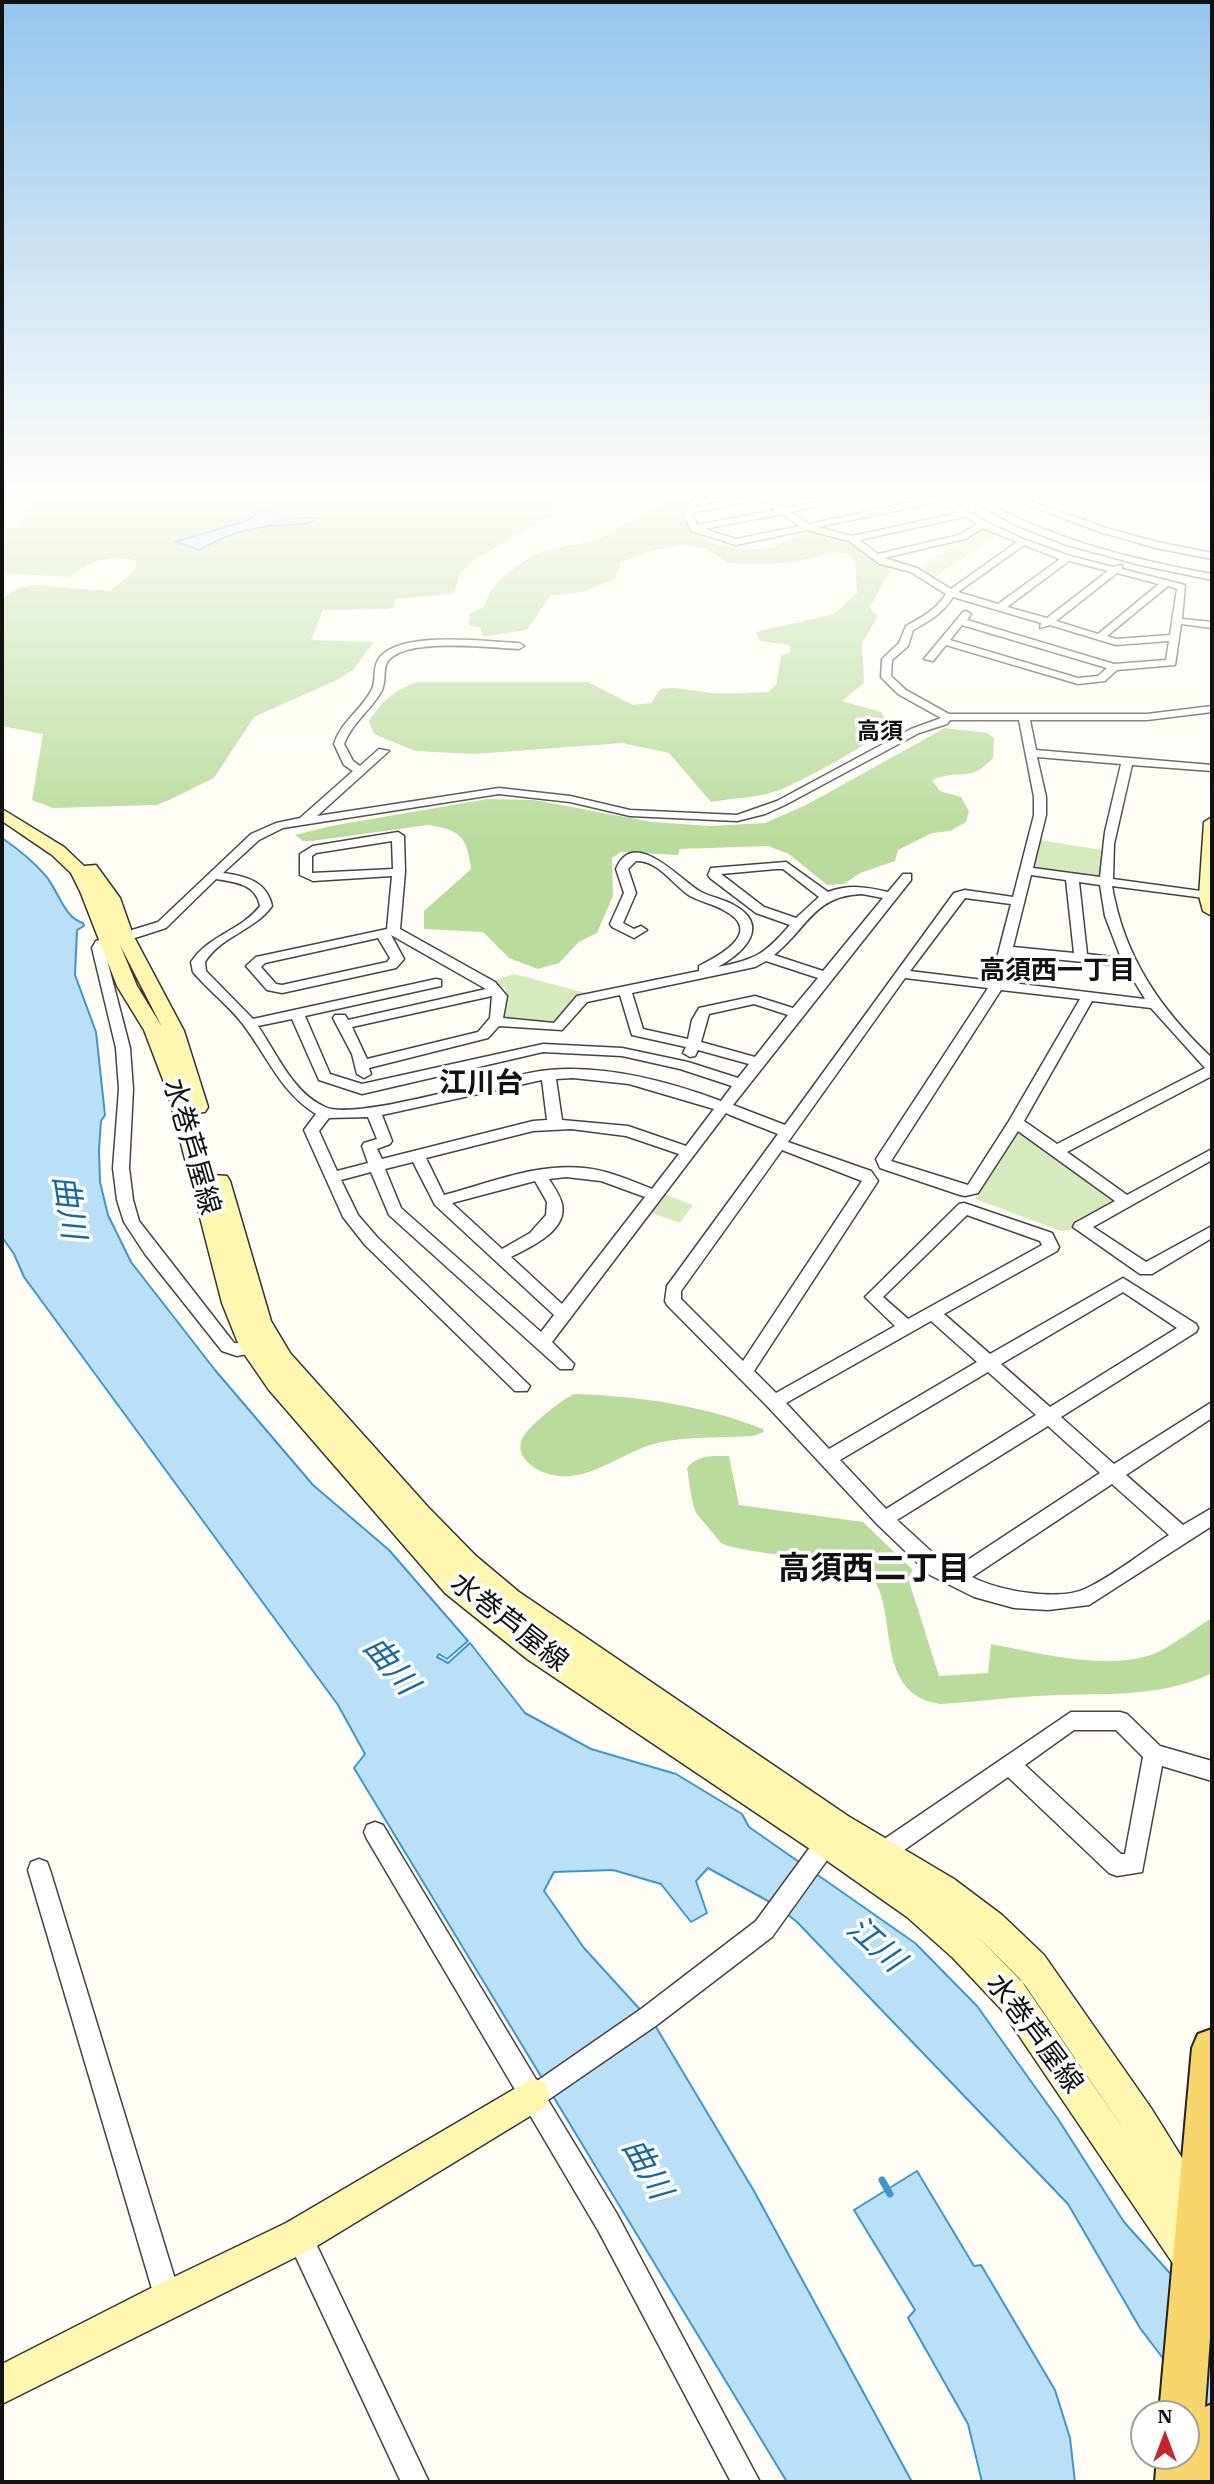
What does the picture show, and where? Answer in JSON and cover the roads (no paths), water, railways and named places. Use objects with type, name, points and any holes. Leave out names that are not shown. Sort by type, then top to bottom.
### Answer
[{"type":"main road","name":"水巻芦屋線","points":[[2,802],[70,846],[111,898],[127,986],[154,1030],[178,1093],[234,1303],[252,1348],[293,1402],[455,1585],[537,1650],[822,1849],[918,1906],[965,1947],[1013,1997],[1202,2260]]},
{"type":"main road","name":"水巻芦屋線","points":[[2,814],[50,845],[78,870],[174,1031],[259,1322],[281,1360],[419,1515],[467,1564],[509,1600],[826,1818],[943,1890],[992,1926],[1032,1967],[1139,2120],[1202,2260]]},
{"type":"main road","points":[[1210,903],[1212,825]]},
{"type":"main road","points":[[1195,2400],[1212,2048]]},
{"type":"main road","points":[[2,2385],[168,2299],[299,2236],[539,2092]]},
{"type":"main road","points":[[1200,2447],[1210,2482]]},
{"type":"street","points":[[941,608],[909,628],[904,644],[891,654],[885,667],[886,677],[902,692],[947,717],[1147,717],[1212,709]]},
{"type":"street","points":[[929,659],[972,608]]},
{"type":"street","points":[[999,608],[1116,642],[1175,638]]},
{"type":"street","points":[[1026,640],[1067,608]]},
{"type":"street","points":[[1100,637],[1135,608]]},
{"type":"street","points":[[961,621],[1114,667],[1171,663],[1179,608]]},
{"type":"street","points":[[1177,621],[1212,625]]},
{"type":"street","points":[[944,641],[1078,681],[1101,679],[1114,667]]},
{"type":"street","points":[[360,771],[348,763],[339,744],[343,731],[378,690],[383,659],[391,651],[416,643],[519,646]]},
{"type":"street","points":[[252,1348],[237,1350],[228,1347],[132,1222],[125,1200],[121,1168],[126,1089],[122,1048],[98,948],[117,938],[162,925],[255,837],[280,825],[499,791],[570,799],[630,813],[737,818],[761,813],[915,731],[943,722],[947,717]]},
{"type":"street","points":[[1024,718],[1040,797],[1040,815],[997,985],[883,1159],[885,1164],[965,1191],[973,1189],[1016,1122],[1088,996]]},
{"type":"street","points":[[305,820],[383,751]]},
{"type":"street","points":[[1031,753],[1212,768]]},
{"type":"street","points":[[1058,1150],[1212,1068],[1170,1024],[1155,1004],[1132,964],[1110,915],[1106,881],[1107,855],[1127,761]]},
{"type":"street","points":[[362,1065],[483,1035],[494,1027],[500,996],[483,980],[388,932],[261,960],[253,966],[272,987],[282,989],[391,965],[397,959],[388,932],[399,872],[398,836],[313,850],[306,854],[306,875],[313,877],[399,872]]},
{"type":"street","points":[[641,930],[634,934],[616,924],[630,893],[622,869],[624,864],[633,858],[642,858],[669,870],[695,893],[727,907],[745,924],[746,932],[738,948],[696,975]]},
{"type":"street","points":[[797,923],[760,910],[714,875],[715,870],[776,864],[786,866],[827,897]]},
{"type":"street","points":[[1027,871],[1106,881],[1210,903]]},
{"type":"street","points":[[213,875],[251,883],[266,899],[266,906],[254,920],[209,945],[198,961],[200,972],[250,1024],[298,1095],[325,1113],[371,1113],[466,1090],[548,1076],[571,1074],[631,1080],[678,1091],[724,1107],[866,1175],[870,1181],[744,1373]]},
{"type":"street","points":[[542,1342],[796,1013],[907,877]]},
{"type":"street","points":[[1072,877],[1081,958]]},
{"type":"street","points":[[557,1027],[582,999],[755,963],[766,957],[807,910],[827,897],[866,888],[889,896]]},
{"type":"street","points":[[1018,901],[965,894],[958,896],[673,1290],[673,1301],[774,1402],[884,1519],[937,1569],[981,1591],[1014,1600],[1048,1602],[1089,1597],[1212,1516]]},
{"type":"street","points":[[1005,950],[1132,964]]},
{"type":"street","points":[[766,957],[826,976]]},
{"type":"street","points":[[902,974],[1155,1004]]},
{"type":"street","points":[[250,1024],[436,983]]},
{"type":"street","points":[[343,1025],[495,990]]},
{"type":"street","points":[[625,990],[637,1032],[758,1062]]},
{"type":"street","points":[[683,1065],[695,1045],[700,1014],[704,1011],[755,1000],[796,1013]]},
{"type":"street","points":[[334,1005],[362,1065],[362,1089],[385,1141],[369,1146],[394,1211],[566,1364]]},
{"type":"street","points":[[297,1014],[324,1077],[362,1089],[543,1048],[622,1052],[683,1065],[741,1084]]},
{"type":"street","points":[[496,1022],[557,1027]]},
{"type":"street","points":[[557,1027],[571,1074]]},
{"type":"street","points":[[548,1076],[555,1125]]},
{"type":"street","points":[[325,1113],[311,1130],[351,1217],[371,1241],[521,1386]]},
{"type":"street","points":[[1016,1122],[1126,1202]]},
{"type":"street","points":[[332,1177],[533,1126],[603,1126],[628,1131],[689,1152]]},
{"type":"street","points":[[1212,1154],[1081,1227],[1146,1270],[1212,1231]]},
{"type":"street","points":[[417,1155],[440,1201],[563,1314]]},
{"type":"street","points":[[440,1201],[559,1172],[585,1173],[608,1178],[657,1196]]},
{"type":"street","points":[[500,1256],[543,1230],[553,1220],[555,1204],[540,1176]]},
{"type":"street","points":[[774,1402],[1051,1247],[1046,1237],[964,1208],[873,1297],[907,1327]]},
{"type":"street","points":[[828,1458],[1123,1284],[1190,1328],[884,1519]]},
{"type":"street","points":[[933,1313],[1183,1536]]},
{"type":"street","points":[[954,1579],[1212,1409]]},
{"type":"street","points":[[882,1853],[1071,1721],[1120,1721],[1154,1754],[1212,1771]]},
{"type":"street","points":[[1009,1764],[1117,1865],[1134,1864],[1154,1754]]},
{"type":"street","points":[[375,1832],[539,2092],[746,2482]]},
{"type":"street","points":[[539,2092],[649,2017],[764,1929],[822,1849]]},
{"type":"street","points":[[39,1870],[168,2299]]},
{"type":"street","points":[[299,2236],[415,2482]]},
{"type":"water","points":[[2,838],[40,870],[50,881],[70,915],[84,926],[77,930],[75,975],[96,1032],[105,1115],[101,1121],[100,1182],[108,1215],[131,1262],[215,1370],[313,1485],[389,1550],[468,1641],[447,1659],[439,1654],[437,1657],[448,1663],[470,1643],[525,1713],[591,1749],[676,1774],[742,1814],[749,1827],[915,1943],[977,2006],[1058,2119],[1124,2222],[1212,2320],[1212,2423],[1200,2407],[1200,2400],[1195,2400],[1140,2328],[1068,2204],[797,1922],[777,1906],[708,1868],[696,1881],[707,1913],[691,1922],[661,1884],[613,1870],[554,1872],[544,1891],[584,1948],[656,2027],[754,2191],[912,2482],[787,2482],[354,1768],[365,1754],[338,1705],[24,1277],[14,1254],[2,1237]]},
{"type":"water","points":[[917,2171],[974,2266],[981,2265],[1055,2390],[1070,2438],[1075,2482],[982,2482],[968,2424],[908,2318],[915,2310],[854,2210]]},
{"type":"waterway","points":[[882,2180],[890,2194]]},
{"type":"district","name":"高須","points":[[880,732]]},
{"type":"district","name":"高須西一丁目","points":[[1057,971]]},
{"type":"district","name":"江川台","points":[[481,1084]]},
{"type":"district","name":"高須西二丁目","points":[[874,1570]]},
{"type":"water label","name":"曲川","points":[[68,1207]]},
{"type":"water label","name":"曲川","points":[[390,1666]]},
{"type":"water label","name":"江川","points":[[875,1945]]},
{"type":"water label","name":"曲川","points":[[646,2169]]}]
